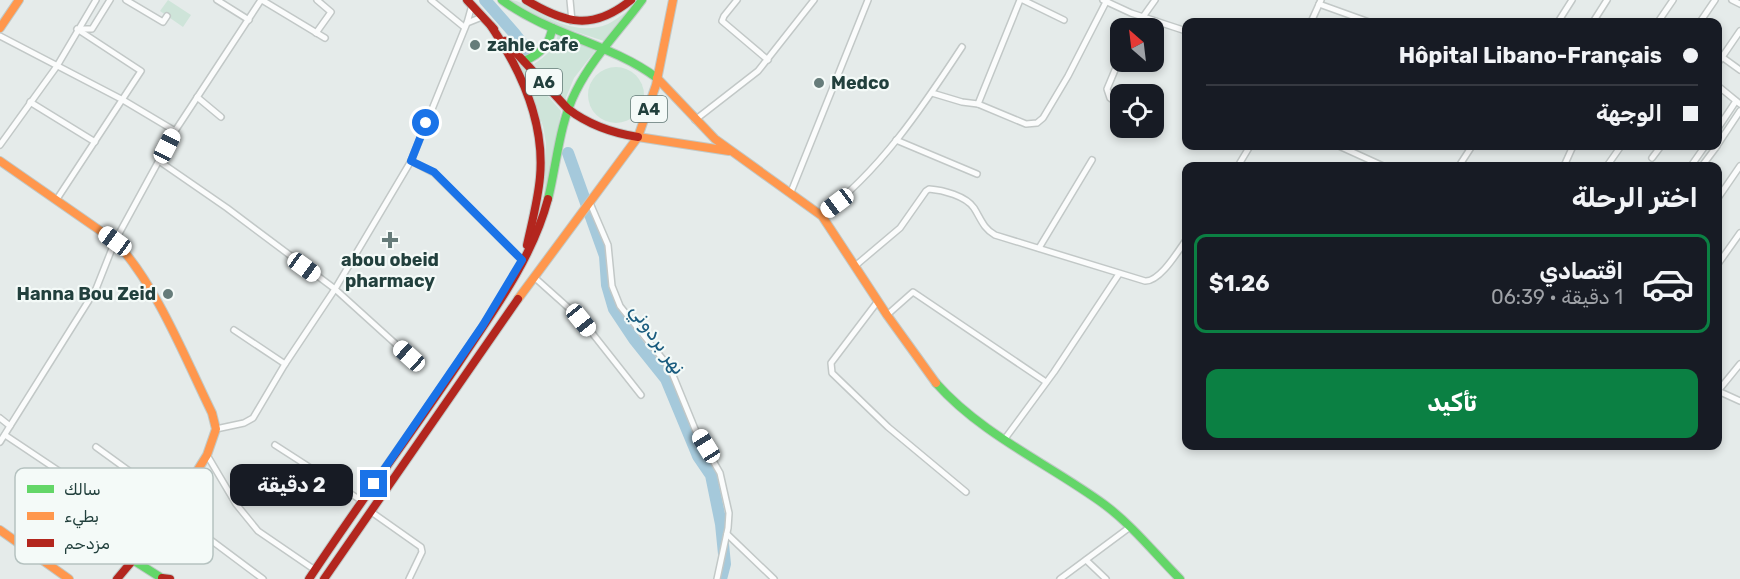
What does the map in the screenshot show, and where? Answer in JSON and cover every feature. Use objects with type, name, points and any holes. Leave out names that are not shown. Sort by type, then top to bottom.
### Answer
[{"type":"main road","points":[[0,28],[19,0]]},
{"type":"main road","points":[[501,0],[552,28],[635,62],[657,78],[695,120],[730,151],[821,215],[887,315],[942,391],[962,410],[1004,440],[1097,500],[1130,527],[1180,579]]},
{"type":"main road","points":[[529,1],[546,12],[572,21],[600,21],[632,0]]},
{"type":"main road","points":[[309,579],[410,435],[483,325],[524,257],[547,204],[568,109],[579,85],[603,48],[642,0]]},
{"type":"main road","name":"A4","points":[[590,203],[638,137],[651,103],[673,0]]},
{"type":"main road","name":"A6","points":[[469,3],[568,109],[598,128],[638,137]]},
{"type":"main road","points":[[491,26],[501,40],[521,80],[538,131],[541,170],[524,257]]},
{"type":"main road","points":[[524,61],[538,54],[546,46],[551,37],[552,28]]},
{"type":"main road","points":[[638,137],[730,151]]},
{"type":"main road","points":[[0,161],[115,241],[140,272],[203,391],[212,413],[216,429],[207,455],[199,468]]},
{"type":"main road","points":[[324,579],[454,387],[590,203]]},
{"type":"main road","points":[[0,530],[15,541]]},
{"type":"main road","points":[[48,564],[69,579]]},
{"type":"main road","points":[[117,579],[130,564]]},
{"type":"main road","points":[[140,564],[164,579]]},
{"type":"street","points":[[0,145],[57,66],[96,0]]},
{"type":"street","points":[[77,29],[92,29],[110,0]]},
{"type":"street","points":[[126,0],[164,22],[167,16]]},
{"type":"street","points":[[217,0],[249,20]]},
{"type":"street","points":[[0,442],[96,289],[115,241],[175,131],[261,0],[325,38]]},
{"type":"street","points":[[316,33],[331,12],[317,0]]},
{"type":"street","points":[[430,0],[465,25]]},
{"type":"street","points":[[570,0],[572,21]]},
{"type":"street","points":[[737,0],[724,16],[723,21],[768,60]]},
{"type":"street","points":[[695,120],[758,71],[814,0]]},
{"type":"street","points":[[791,192],[868,0]]},
{"type":"street","points":[[978,104],[1021,0],[1064,20]]},
{"type":"street","points":[[932,93],[978,104],[1032,125],[1040,121],[1068,76],[1105,0],[1131,13],[1182,30]]},
{"type":"street","points":[[1142,16],[1155,0]]},
{"type":"street","points":[[1561,18],[1572,0]]},
{"type":"street","points":[[1596,18],[1607,0]]},
{"type":"street","points":[[1661,18],[1673,0]]},
{"type":"street","points":[[1703,18],[1715,0]]},
{"type":"street","points":[[1732,0],[1740,4]]},
{"type":"street","points":[[1313,18],[1320,2],[1359,18]]},
{"type":"street","points":[[216,429],[244,423],[253,418],[411,161],[465,25],[469,3]]},
{"type":"street","points":[[465,25],[482,16]]},
{"type":"street","points":[[57,199],[141,71],[77,29]]},
{"type":"street","points":[[1740,31],[1722,57],[1740,70]]},
{"type":"street","points":[[0,36],[123,100],[175,131]]},
{"type":"street","points":[[821,215],[861,181],[896,140],[932,93],[962,47]]},
{"type":"street","points":[[1110,98],[1107,88],[1114,72]]},
{"type":"street","points":[[1722,89],[1738,103],[1722,123]]},
{"type":"street","points":[[197,97],[222,117]]},
{"type":"street","points":[[30,102],[95,142]]},
{"type":"street","points":[[1722,138],[1740,111]]},
{"type":"street","points":[[896,140],[977,174]]},
{"type":"street","points":[[1348,150],[1374,162]]},
{"type":"street","points":[[1652,158],[1658,150]]},
{"type":"street","points":[[1039,248],[1092,160]]},
{"type":"street","points":[[159,161],[335,288],[409,356]]},
{"type":"street","points":[[411,161],[434,172],[524,257]]},
{"type":"street","points":[[1722,192],[1740,166]]},
{"type":"street","points":[[855,266],[900,228],[929,189],[969,202],[981,224],[995,235],[1145,281],[1152,281],[1164,270],[1182,245]]},
{"type":"street","points":[[590,203],[608,245],[612,286],[620,306],[670,368],[695,429],[720,473],[729,513],[717,579]]},
{"type":"street","points":[[1722,258],[1740,232]]},
{"type":"street","points":[[1004,440],[1119,274]]},
{"type":"street","points":[[534,277],[581,320],[641,395]]},
{"type":"street","points":[[887,315],[911,292],[914,292],[1046,382]]},
{"type":"street","points":[[878,301],[833,359],[830,366],[832,373],[888,427],[966,492]]},
{"type":"street","points":[[234,330],[285,364]]},
{"type":"street","points":[[1722,386],[1740,364]]},
{"type":"street","points":[[1722,393],[1740,402]]},
{"type":"street","points":[[0,418],[10,426]]},
{"type":"street","points":[[5,435],[54,468]]},
{"type":"street","points":[[275,445],[362,501]]},
{"type":"street","points":[[96,447],[123,468]]},
{"type":"street","points":[[207,455],[236,504],[258,531],[315,570]]},
{"type":"street","points":[[370,511],[421,547],[422,552],[409,579]]},
{"type":"street","points":[[1060,579],[1130,527]]},
{"type":"street","points":[[727,534],[774,579]]},
{"type":"street","points":[[213,539],[263,579]]},
{"type":"street","points":[[1086,560],[1106,579]]},
{"type":"street","points":[[150,579],[151,570]]},
{"type":"green space","points":[[168,0],[191,15],[183,27],[160,11]]},
{"type":"green space","points":[[509,0],[519,2],[561,23],[579,28],[608,24],[636,6],[604,41],[549,23]]},
{"type":"green space","points":[[558,34],[595,51],[574,78],[565,100],[534,64],[549,52]]},
{"type":"green space","points":[[520,64],[561,111],[544,205],[546,143],[543,126]]},
{"type":"green space","points":[[616,67],[627,69],[636,75],[642,84],[644,95],[642,106],[636,115],[627,121],[616,123],[605,121],[596,115],[590,106],[588,95],[590,84],[596,75],[605,69]]},
{"type":"waterway","name":"نهر بردوني","points":[[485,0],[528,51]]},
{"type":"waterway","name":"نهر بردوني","points":[[568,153],[605,256],[607,285],[614,309],[634,339],[666,379],[698,456],[711,475],[721,524],[725,564],[721,579]]},
{"type":"traffic: fast","points":[[502,0],[539,22],[620,56],[657,78]]},
{"type":"traffic: fast","points":[[548,199],[562,130],[576,91],[599,55],[642,0]]},
{"type":"traffic: fast","points":[[524,61],[543,49],[552,28]]},
{"type":"traffic: fast","points":[[936,383],[954,401],[995,434],[1084,490],[1115,513],[1180,579]]},
{"type":"traffic: fast","points":[[139,564],[163,579]]},
{"type":"traffic: slow","points":[[0,28],[19,0]]},
{"type":"traffic: slow","points":[[518,299],[638,137],[656,85],[673,0]]},
{"type":"traffic: slow","points":[[657,78],[715,139],[822,216],[887,315],[936,383]]},
{"type":"traffic: slow","points":[[638,137],[729,151]]},
{"type":"traffic: slow","points":[[0,161],[115,241],[144,279],[169,323],[212,413],[216,429],[207,455],[199,468]]},
{"type":"traffic: slow","points":[[0,530],[15,541]]},
{"type":"traffic: slow","points":[[48,564],[69,579]]},
{"type":"traffic: jam","points":[[467,0],[494,29]]},
{"type":"traffic: jam","points":[[526,0],[554,14],[579,21],[604,16],[631,0]]},
{"type":"traffic: jam","points":[[491,26],[512,60],[529,97],[539,136],[540,177],[527,245]]},
{"type":"traffic: jam","points":[[505,41],[568,109],[601,128],[638,137]]},
{"type":"traffic: jam","points":[[309,579],[445,383],[513,280],[533,241],[548,199]]},
{"type":"traffic: jam","points":[[324,579],[518,299]]},
{"type":"traffic: jam","points":[[117,579],[130,564]]},
{"type":"traffic: jam","points":[[162,578],[170,579]]},
{"type":"place","name":"zahle cafe","points":[[475,45]]},
{"type":"place","name":"Medco","points":[[819,83]]},
{"type":"place","name":"abou obeid pharmacy","points":[[390,240]]},
{"type":"place","name":"Hanna Bou Zeid","points":[[168,294]]},
{"type":"route","points":[[374,484],[410,435],[483,325],[522,260],[434,172],[411,161],[426,123]]}]
